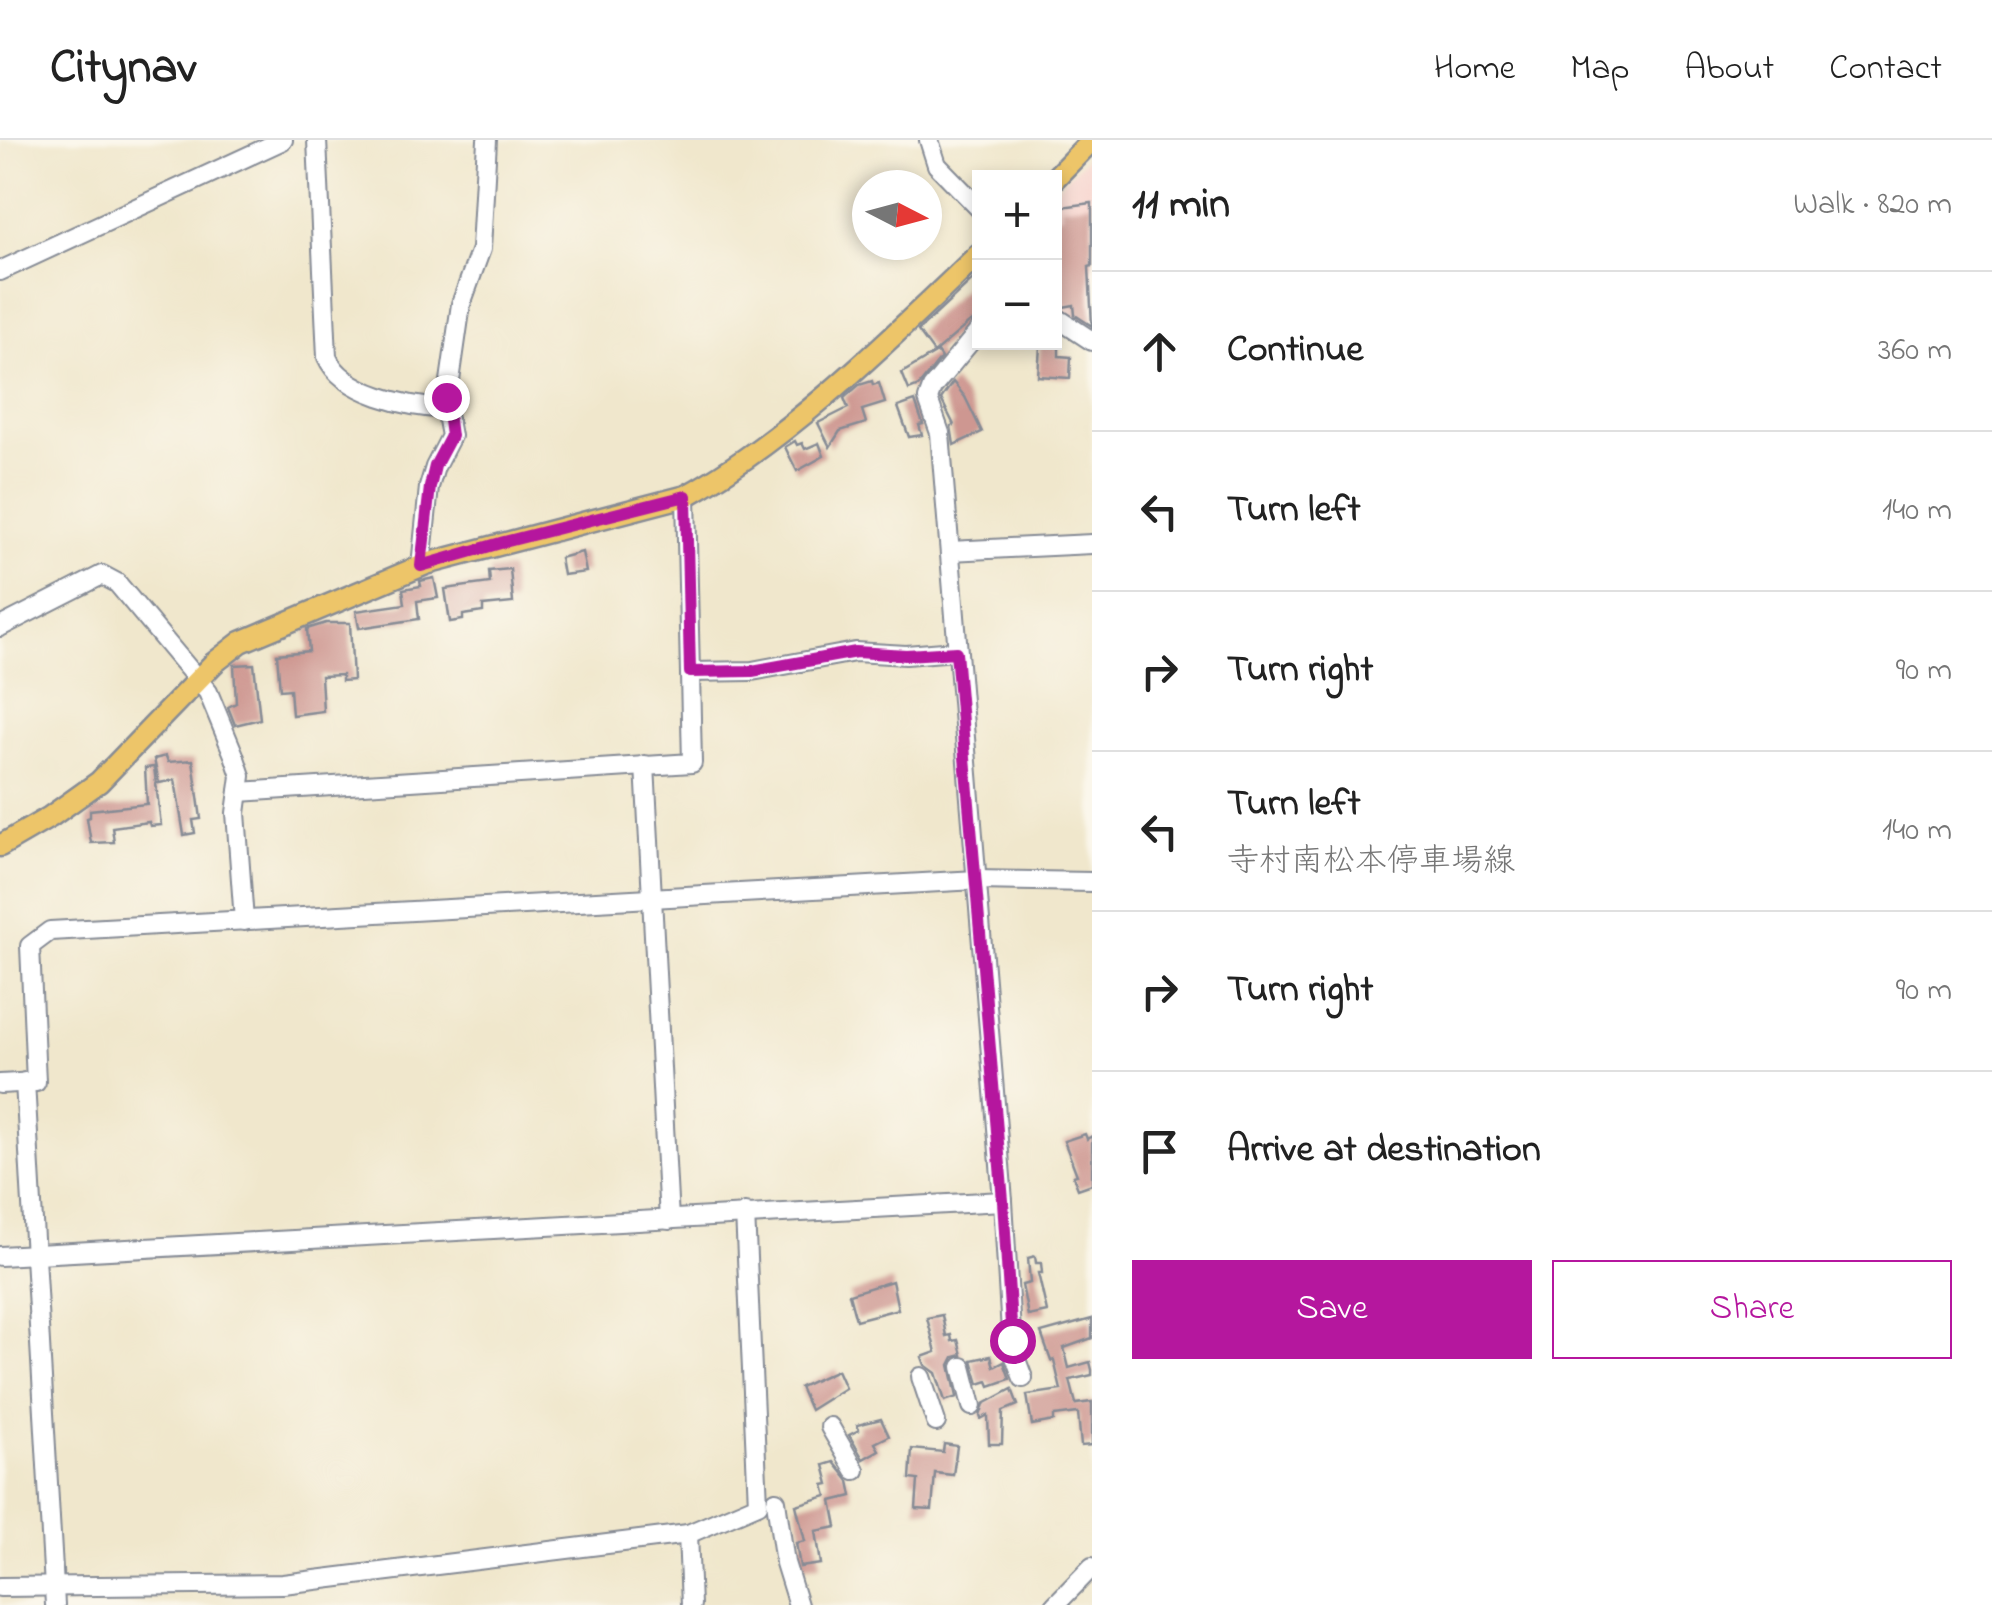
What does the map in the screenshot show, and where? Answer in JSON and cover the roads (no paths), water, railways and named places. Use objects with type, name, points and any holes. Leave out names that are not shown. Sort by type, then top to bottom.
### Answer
[{"type":"main road","points":[[1062,171],[1092,140]]},
{"type":"main road","points":[[0,846],[50,817],[98,782],[241,642],[421,566],[686,496],[716,479],[857,368],[974,260]]},
{"type":"street","points":[[0,271],[241,149],[284,140]]},
{"type":"street","points":[[317,140],[326,357],[332,370],[365,390],[428,408],[446,409]]},
{"type":"street","points":[[421,566],[430,487],[435,466],[451,436],[446,409],[460,304],[481,249],[488,140]]},
{"type":"street","points":[[929,140],[938,165],[972,200]]},
{"type":"street","points":[[1062,321],[1092,341]]},
{"type":"street","points":[[972,340],[932,388],[928,399],[940,433],[1012,1349],[1022,1378]]},
{"type":"street","points":[[239,792],[692,763],[686,496]]},
{"type":"street","points":[[950,551],[1092,544]]},
{"type":"street","points":[[0,626],[102,575],[117,583],[208,692],[241,776],[236,813],[244,921]]},
{"type":"street","points":[[690,672],[752,671],[856,652],[956,652]]},
{"type":"street","points":[[645,765],[669,1220]]},
{"type":"street","points":[[0,1084],[36,1082],[30,946],[50,930],[977,880],[1092,882]]},
{"type":"street","points":[[26,1082],[54,1596]]},
{"type":"street","points":[[0,1256],[1003,1201]]},
{"type":"street","points":[[0,1588],[54,1596],[283,1584],[688,1534],[758,1504],[745,1213]]},
{"type":"street","points":[[962,1367],[972,1406]]},
{"type":"street","points":[[920,1378],[936,1422]]},
{"type":"street","points":[[830,1427],[855,1470]]},
{"type":"street","points":[[776,1501],[785,1564],[798,1605]]},
{"type":"street","points":[[688,1534],[692,1605]]},
{"type":"street","points":[[1055,1605],[1092,1566]]}]
